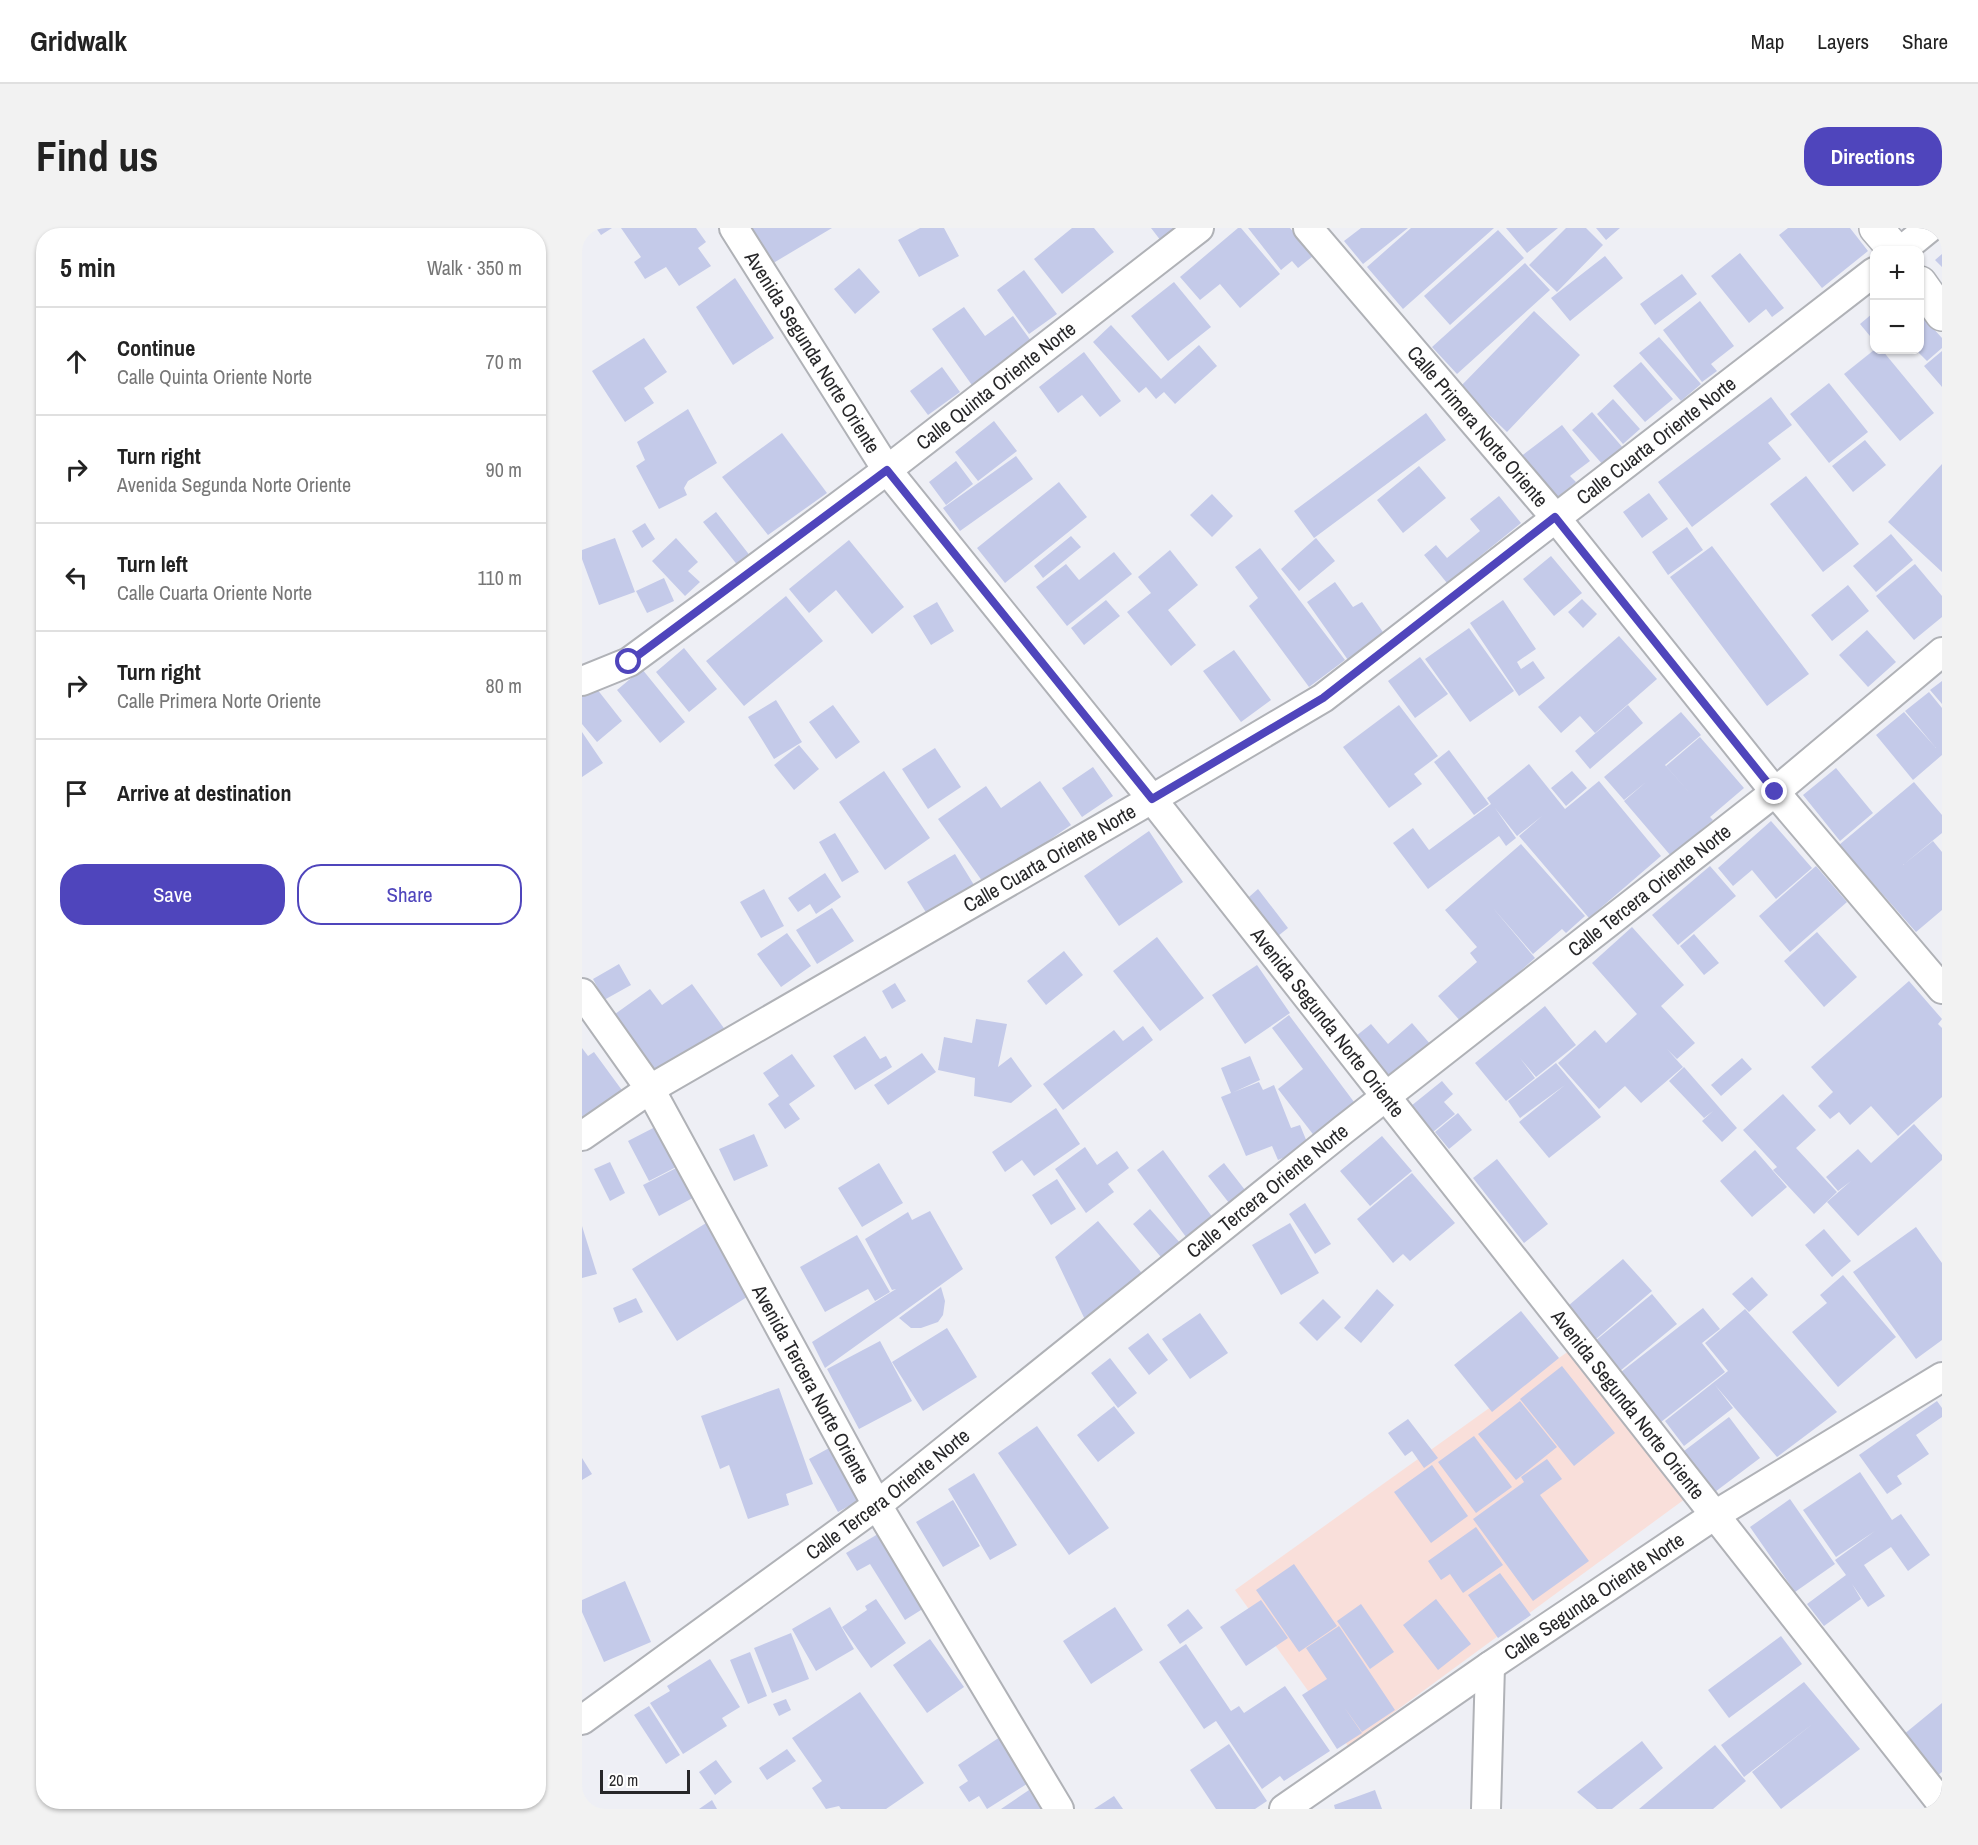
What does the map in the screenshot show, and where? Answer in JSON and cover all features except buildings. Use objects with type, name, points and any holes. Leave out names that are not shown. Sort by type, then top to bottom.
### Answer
[{"type":"street","name":"Avenida Segunda Norte Oriente","points":[[734,228],[887,470],[1152,799],[1942,1804]]},
{"type":"street","name":"Calle Quinta Oriente Norte","points":[[582,681],[629,662],[887,470],[1199,228]]},
{"type":"street","name":"Calle Primera Norte Oriente","points":[[1308,228],[1555,517],[1775,792],[1942,989]]},
{"type":"street","points":[[1876,228],[1892,246]]},
{"type":"street","points":[[1907,246],[1929,228]]},
{"type":"street","name":"Calle Cuarta Oriente Norte","points":[[582,1136],[650,1089],[1323,698],[1870,276]]},
{"type":"street","points":[[1924,289],[1942,314]]},
{"type":"street","name":"Calle Tercera Oriente Norte","points":[[582,1720],[878,1505],[1386,1098],[1775,792],[1942,652]]},
{"type":"street","name":"Avenida Tercera Norte Oriente","points":[[582,993],[650,1089],[878,1505],[1059,1809]]},
{"type":"street","name":"Calle Segunda Oriente Norte","points":[[1284,1809],[1490,1666],[1715,1515],[1942,1377]]},
{"type":"street","points":[[1486,1809],[1490,1666]]},
{"type":"shaded area","points":[[1573,1348],[1689,1496],[1348,1746],[1235,1590]]},
{"type":"route","points":[[629,662],[887,470],[1152,799],[1323,698],[1555,517],[1775,792]]}]
